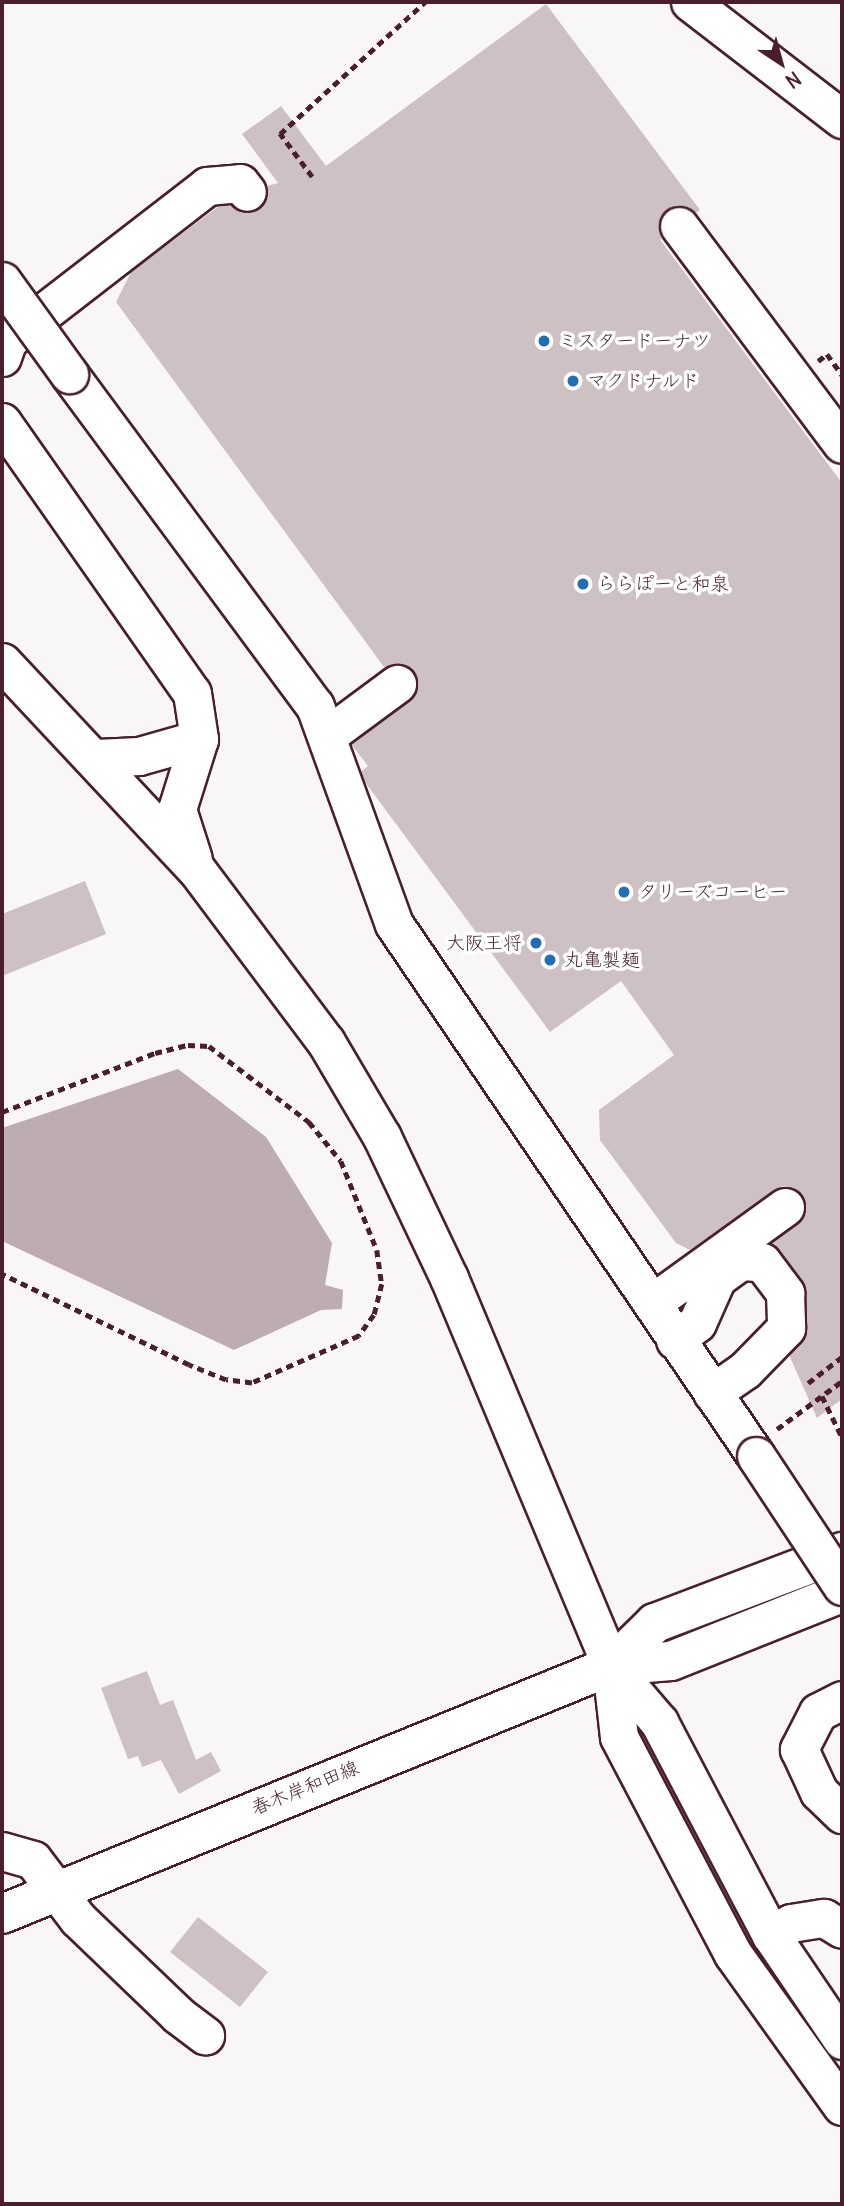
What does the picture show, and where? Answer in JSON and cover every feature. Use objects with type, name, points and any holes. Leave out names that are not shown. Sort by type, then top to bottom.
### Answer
[{"type":"main road","name":"春木岸和田線","points":[[611,1666],[656,1623],[842,1552]]},
{"type":"main road","name":"春木岸和田線","points":[[2,1913],[57,1888],[611,1666],[671,1661],[842,1593]]},
{"type":"street","points":[[690,2],[842,119]]},
{"type":"street","points":[[2,357],[8,340],[207,186],[240,183],[247,192]]},
{"type":"street","points":[[680,226],[842,444]]},
{"type":"street","points":[[2,281],[315,706],[328,735],[394,924],[712,1393],[762,1445],[842,1586]]},
{"type":"street","points":[[2,422],[192,694],[199,739],[177,809],[196,869]]},
{"type":"street","points":[[2,662],[96,758],[196,869],[326,1042],[382,1137],[449,1278],[611,1666],[619,1737],[733,1954],[842,2106]]},
{"type":"street","points":[[328,735],[397,684]]},
{"type":"street","points":[[96,758],[139,756],[199,739]]},
{"type":"street","points":[[652,1303],[785,1207]]},
{"type":"street","points":[[675,1340],[697,1323],[717,1278],[740,1261],[762,1262],[785,1293],[786,1328],[745,1370],[712,1393]]},
{"type":"street","points":[[611,1666],[659,1722],[771,1935],[842,2040]]},
{"type":"street","points":[[842,1700],[818,1712],[799,1749],[819,1792],[842,1814]]},
{"type":"street","points":[[2,1851],[33,1860],[57,1888],[78,1919],[178,2015],[205,2035]]},
{"type":"street","points":[[771,1935],[790,1923],[824,1918],[842,1929]]},
{"type":"path","points":[[312,177],[280,134],[425,2]]},
{"type":"path","points":[[2,1112],[155,1053],[188,1045],[209,1046],[309,1122],[341,1161],[377,1250],[382,1284],[374,1315],[359,1336],[252,1384],[226,1380],[189,1365],[2,1274]]},
{"type":"path","points":[[808,1383],[842,1357]]},
{"type":"path","points":[[762,1445],[842,1381]]},
{"type":"path","points":[[822,1396],[842,1437]]},
{"type":"shaded area","points":[[178,1069],[266,1137],[332,1243],[325,1285],[343,1290],[342,1309],[321,1310],[234,1350],[2,1241],[2,1128]]},
{"type":"building","name":"ららぽーと和泉","points":[[546,4],[700,210],[696,213],[677,205],[666,210],[660,218],[661,241],[842,483],[842,1399],[817,1418],[789,1355],[806,1335],[806,1292],[771,1243],[804,1216],[802,1195],[782,1186],[690,1250],[676,1243],[600,1140],[599,1110],[674,1055],[621,981],[550,1032],[365,782],[361,772],[368,766],[351,744],[410,700],[416,692],[414,672],[405,665],[384,667],[116,302],[131,272],[219,206],[230,205],[249,213],[260,208],[267,199],[267,186],[278,183],[242,134],[281,106],[326,166]]},
{"type":"building","points":[[85,881],[106,934],[2,976],[2,914]]},
{"type":"building","points":[[147,1671],[160,1705],[173,1700],[196,1760],[211,1752],[221,1771],[179,1794],[161,1760],[142,1767],[138,1756],[128,1759],[101,1688]]},
{"type":"building","points":[[198,1917],[268,1972],[240,2007],[170,1952]]},
{"type":"place","name":"ミスタードーナツ","points":[[544,341]]},
{"type":"place","name":"マクドナルド","points":[[573,381]]},
{"type":"place","name":"ららぽーと和泉","points":[[583,584]]},
{"type":"place","name":"タリーズコーヒー","points":[[624,892]]},
{"type":"place","name":"大阪王将","points":[[536,943]]},
{"type":"place","name":"丸亀製麺","points":[[550,960]]}]
